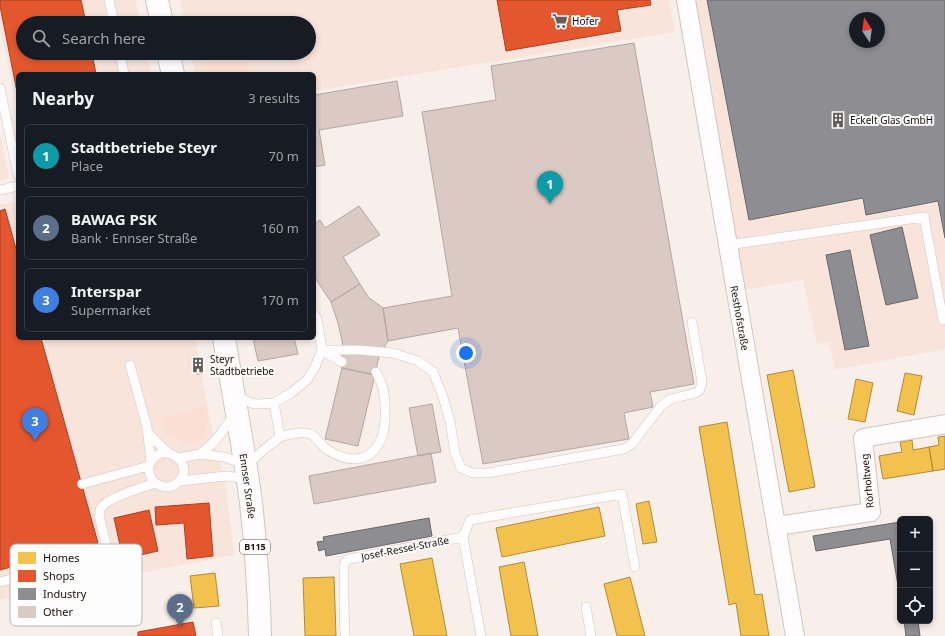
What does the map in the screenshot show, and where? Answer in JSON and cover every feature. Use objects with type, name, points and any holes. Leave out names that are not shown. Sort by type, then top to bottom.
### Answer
[{"type":"main road","points":[[157,0],[160,16]]},
{"type":"main road","points":[[170,60],[173,72]]},
{"type":"main road","name":"Ennser Straße","points":[[224,340],[246,472],[254,534],[260,636]]},
{"type":"street","name":"Resthofstraße","points":[[686,0],[795,636]]},
{"type":"street","name":"Rörholtweg","points":[[777,526],[871,512],[863,438],[945,424]]},
{"type":"lane","points":[[109,0],[112,16]]},
{"type":"lane","points":[[121,60],[124,72]]},
{"type":"lane","points":[[0,88],[16,165]]},
{"type":"lane","points":[[0,190],[16,186]]},
{"type":"lane","points":[[728,245],[924,217],[943,320]]},
{"type":"lane","points":[[200,454],[208,449],[216,440],[235,402],[245,400],[257,404],[274,403],[291,393],[307,380],[315,367],[322,350],[316,318]]},
{"type":"lane","points":[[322,350],[360,350],[393,353],[418,361],[433,372],[450,420],[455,453],[461,468],[472,473],[488,473],[624,450],[632,444],[661,406],[671,399],[695,393],[700,390],[702,382],[692,322]]},
{"type":"lane","points":[[322,350],[342,362]]},
{"type":"lane","points":[[130,365],[147,427],[150,464],[149,472],[151,478],[161,487],[174,485],[183,475],[184,469],[182,463],[179,458],[168,453],[148,433]]},
{"type":"lane","points":[[180,480],[246,472],[261,452],[280,437],[298,433],[308,433],[314,436],[325,449],[338,455],[353,459],[370,455],[377,448],[384,430],[384,395],[382,384],[376,372]]},
{"type":"lane","points":[[274,403],[280,437]]},
{"type":"lane","points":[[82,484],[150,464],[155,456],[161,453],[168,453]]},
{"type":"lane","points":[[179,458],[200,454],[224,457],[236,461],[246,472]]},
{"type":"lane","points":[[106,544],[99,516],[102,507],[118,496],[155,483]]},
{"type":"lane","points":[[463,536],[470,520],[622,494],[635,568]]},
{"type":"lane","name":"Josef-Ressel-Straße","points":[[345,636],[344,565],[349,558],[463,536],[481,636]]},
{"type":"lane","points":[[0,582],[10,579]]},
{"type":"lane","points":[[586,607],[591,636]]},
{"type":"lane","points":[[216,623],[218,636]]},
{"type":"shaded area","points":[[0,0],[136,0],[139,16],[16,16],[16,60],[149,60],[152,72],[16,72],[16,100],[0,29]]},
{"type":"shaded area","points":[[180,0],[669,0],[675,32],[316,91],[316,72],[195,72],[192,60],[316,60],[316,16],[183,16]]},
{"type":"shaded area","name":"Eckelt Glas GmbH","points":[[693,0],[945,0],[945,349],[835,370],[829,342],[817,344],[803,280],[743,290]]},
{"type":"shaded area","points":[[210,60],[248,60],[250,72],[200,72],[206,62]]},
{"type":"shaded area","points":[[0,134],[9,178],[0,181]]},
{"type":"shaded area","points":[[16,201],[16,340],[195,340],[210,420],[226,488],[234,555],[142,573],[142,544],[10,544],[10,598],[0,600],[0,205]]},
{"type":"shaded area","points":[[206,405],[208,421],[206,429],[199,441],[195,443],[187,443],[166,434],[162,421],[167,417]]},
{"type":"building: Homes","points":[[793,370],[815,487],[789,492],[767,375]]},
{"type":"building: Homes","points":[[905,373],[922,376],[914,415],[897,411]]},
{"type":"building: Homes","points":[[856,379],[873,383],[865,422],[848,419]]},
{"type":"building: Homes","points":[[727,422],[755,595],[762,594],[769,636],[741,636],[736,603],[729,605],[699,427]]},
{"type":"building: Homes","points":[[945,436],[945,469],[933,471],[929,447],[939,445],[938,437]]},
{"type":"building: Homes","points":[[912,440],[913,450],[929,447],[933,471],[883,479],[879,456],[902,452],[900,442]]},
{"type":"building: Homes","points":[[649,501],[657,542],[643,544],[636,504]]},
{"type":"building: Homes","points":[[599,507],[605,536],[502,557],[496,528]]},
{"type":"building: Homes","points":[[432,558],[447,636],[414,636],[400,564]]},
{"type":"building: Homes","points":[[524,562],[538,636],[511,636],[499,567]]},
{"type":"building: Homes","points":[[215,573],[219,606],[194,608],[190,576]]},
{"type":"building: Homes","points":[[334,577],[336,636],[305,636],[303,578]]},
{"type":"building: Homes","points":[[630,577],[645,636],[617,636],[604,584]]},
{"type":"building: Shops","points":[[0,0],[81,0],[84,16],[16,16],[16,60],[93,60],[96,72],[16,72],[16,87]]},
{"type":"building: Shops","name":"Hofer","points":[[497,0],[650,0],[651,5],[617,10],[621,31],[506,51]]},
{"type":"building: Shops","points":[[5,209],[16,249],[16,340],[42,340],[98,543],[10,544],[10,567],[0,570],[0,211]]},
{"type":"building: Shops","name":"Steyr Stadtbetriebe","points":[[199,357],[203,373],[197,374],[194,358]]},
{"type":"building: Shops","points":[[209,503],[213,556],[187,559],[184,523],[156,525],[155,507]]},
{"type":"building: Shops","points":[[149,510],[158,551],[142,555],[142,544],[120,544],[114,518]]},
{"type":"building: Shops","points":[[193,622],[196,636],[138,636],[138,632]]},
{"type":"building: Industry","name":"Eckelt Glas GmbH","points":[[707,0],[945,0],[945,238],[938,201],[866,215],[863,198],[749,220]]},
{"type":"building: Industry","points":[[902,227],[918,298],[886,305],[870,235]]},
{"type":"building: Industry","points":[[850,250],[869,346],[845,350],[826,255]]},
{"type":"building: Industry","points":[[429,518],[432,536],[326,556],[325,549],[319,551],[317,542],[324,541],[323,537]]},
{"type":"building: Industry","points":[[897,522],[897,580],[890,539],[816,551],[813,536]]},
{"type":"building: Industry","points":[[904,624],[918,624],[920,636],[906,636]]},
{"type":"building: Other","points":[[634,43],[694,384],[650,392],[653,407],[624,413],[629,439],[483,464],[458,328],[388,341],[383,308],[452,296],[422,112],[496,100],[491,66]]},
{"type":"building: Other","points":[[397,81],[403,116],[319,130],[325,165],[316,167],[316,95]]},
{"type":"building: Other","points":[[359,206],[380,235],[343,257],[360,284],[331,302],[316,279],[316,223],[320,220],[325,228]]},
{"type":"building: Other","points":[[360,284],[369,298],[383,308],[388,341],[379,356],[375,375],[342,368],[343,345],[331,302]]},
{"type":"building: Other","points":[[253,340],[294,340],[298,354],[258,361]]},
{"type":"building: Other","points":[[342,368],[375,375],[358,446],[325,439]]},
{"type":"building: Other","points":[[432,404],[441,452],[418,456],[409,408]]},
{"type":"building: Other","points":[[431,453],[436,482],[314,504],[309,476]]},
{"type":"place","name":"Hofer","points":[[560,21]]},
{"type":"place","name":"Eckelt Glas GmbH","points":[[838,120]]},
{"type":"place","name":"Stadtbetriebe Steyr","points":[[550,204]]},
{"type":"place","name":"Steyr Stadtbetriebe","points":[[198,365]]},
{"type":"place","name":"Interspar","points":[[35,441]]},
{"type":"place","name":"BAWAG PSK","points":[[180,627]]}]
